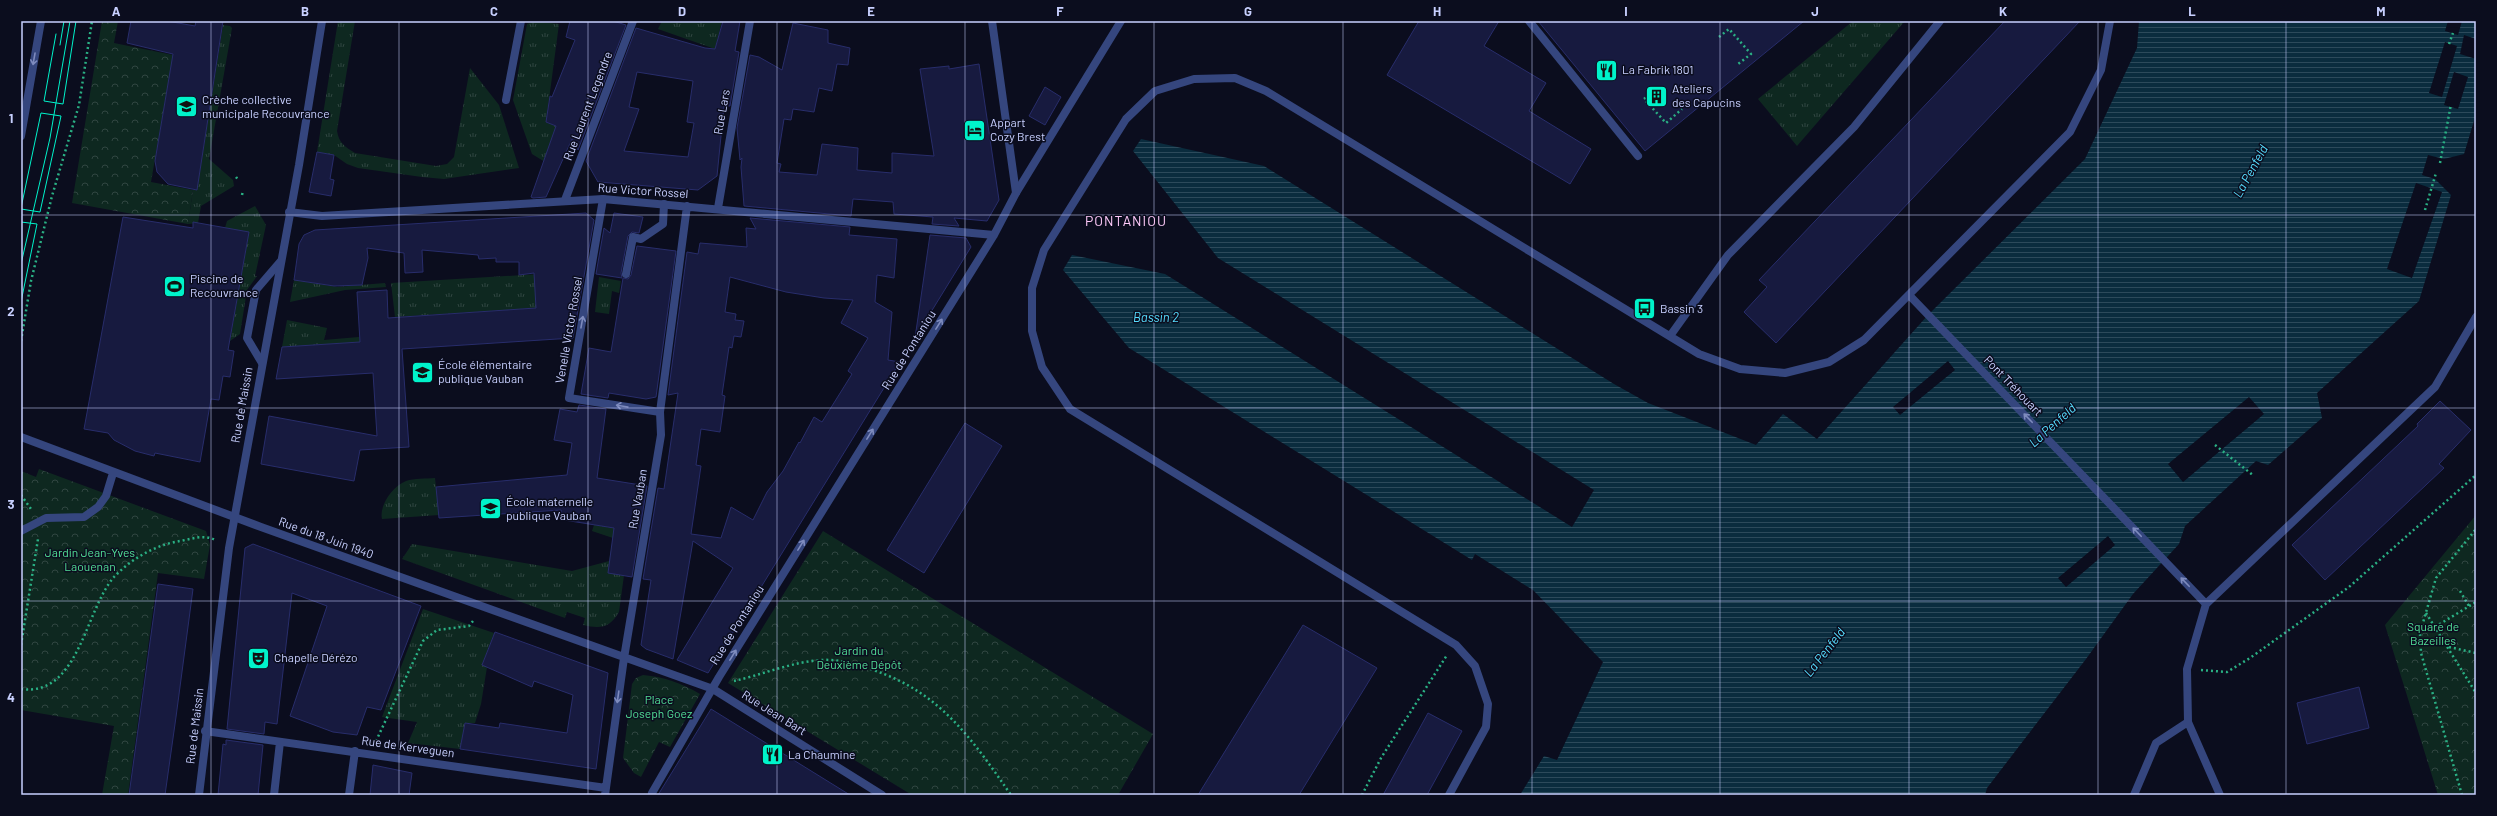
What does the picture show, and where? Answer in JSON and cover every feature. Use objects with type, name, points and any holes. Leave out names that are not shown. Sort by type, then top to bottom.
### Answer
[{"type":"street","points":[[21,136],[41,21]]},
{"type":"street","name":"Rue de Maissin","points":[[199,795],[205,731],[234,517],[290,212],[322,21]]},
{"type":"street","points":[[506,100],[521,21]]},
{"type":"street","name":"Rue Laurent Legendre","points":[[565,200],[633,21]]},
{"type":"street","name":"Rue Lars","points":[[718,208],[750,21]]},
{"type":"street","points":[[992,21],[1016,193]]},
{"type":"street","name":"Rue de Pontaniou","points":[[713,689],[994,235],[1016,193],[1121,21]]},
{"type":"street","points":[[1529,21],[1638,156]]},
{"type":"street","points":[[1670,336],[1728,255],[1854,127],[1940,21]]},
{"type":"street","points":[[1449,795],[1486,728],[1488,704],[1475,666],[1456,645],[1070,409],[1042,367],[1032,331],[1032,288],[1044,250],[1126,119],[1155,91],[1194,79],[1236,78],[1266,91],[1700,354],[1740,369],[1785,373],[1829,362],[1864,340],[1910,296],[2070,132],[2101,70],[2110,21]]},
{"type":"street","name":"Rue Victor Rossel","points":[[290,212],[322,216],[603,198],[994,235]]},
{"type":"street","name":"Venelle Victor Rossel","points":[[603,198],[569,398],[660,412]]},
{"type":"street","points":[[626,274],[633,237],[641,238],[663,224],[664,204]]},
{"type":"street","name":"Rue Vauban","points":[[606,791],[624,658],[661,435],[660,412],[687,206]]},
{"type":"street","points":[[262,363],[247,338],[256,290],[280,262]]},
{"type":"street","name":"Pont Tréhouart","points":[[1910,296],[2206,604]]},
{"type":"street","points":[[2220,795],[2188,722],[2187,669],[2206,604],[2435,387],[2476,317]]},
{"type":"street","name":"Rue du 18 Juin 1940","points":[[21,437],[113,473],[624,658]]},
{"type":"street","points":[[21,531],[46,518],[84,517],[98,507],[106,496],[113,473]]},
{"type":"street","points":[[624,658],[713,689],[652,793]]},
{"type":"street","name":"Rue Jean Bart","points":[[713,689],[882,795]]},
{"type":"street","points":[[2134,795],[2156,743],[2188,722]]},
{"type":"street","name":"Rue de Kerveguen","points":[[205,731],[355,751],[606,791]]},
{"type":"street","points":[[274,795],[280,742]]},
{"type":"street","points":[[349,795],[355,751]]},
{"type":"path","points":[[21,340],[31,281],[52,196],[79,105],[92,21]]},
{"type":"path","points":[[1720,37],[1729,29],[1751,54],[1738,64]]},
{"type":"path","points":[[2450,44],[2453,33]]},
{"type":"path","points":[[1653,91],[1644,99],[1666,123],[1682,109]]},
{"type":"path","points":[[2440,163],[2452,104]]},
{"type":"path","points":[[2425,210],[2436,173]]},
{"type":"path","points":[[236,177],[239,181]]},
{"type":"path","points":[[2215,445],[2254,476]]},
{"type":"path","points":[[2187,669],[2227,672],[2250,658],[2349,587],[2476,475]]},
{"type":"path","points":[[21,495],[31,509]]},
{"type":"path","points":[[2462,795],[2421,653],[2420,633],[2436,578],[2476,529]]},
{"type":"path","points":[[21,645],[38,534]]},
{"type":"path","points":[[21,689],[46,686],[62,676],[84,638],[101,598],[114,577],[142,554],[170,542],[208,536],[217,541]]},
{"type":"path","points":[[2460,591],[2470,606]]},
{"type":"path","points":[[2435,628],[2476,602]]},
{"type":"path","points":[[2426,612],[2476,693]]},
{"type":"path","points":[[376,742],[424,641],[437,630],[469,626],[473,621]]},
{"type":"path","points":[[1362,795],[1380,758],[1446,656],[1456,645]]},
{"type":"path","points":[[2448,647],[2476,653]]},
{"type":"path","points":[[734,681],[822,660],[858,665],[893,676],[932,699],[954,721],[975,745],[1011,795]]},
{"type":"green space","points":[[102,21],[118,21],[114,43],[173,55],[151,182],[193,190],[188,224],[72,203]]},
{"type":"green space","points":[[338,21],[355,21],[337,131],[339,139],[345,147],[355,153],[436,166],[447,164],[454,157],[470,68],[499,105],[519,168],[444,179],[358,168],[347,164],[334,155],[317,152]]},
{"type":"green space","points":[[534,21],[559,24],[546,122],[565,130],[545,162],[532,154],[513,100],[527,24]]},
{"type":"green space","points":[[662,21],[722,21],[715,49],[658,29]]},
{"type":"green space","points":[[1853,21],[1905,21],[1797,146],[1758,99]]},
{"type":"green space","points":[[223,25],[230,26],[232,28],[209,159],[233,180],[234,186],[201,206],[198,223],[188,224],[193,190],[197,190]]},
{"type":"green space","points":[[255,206],[266,225],[255,276],[257,276],[247,290],[240,334],[230,341],[249,232],[225,228],[227,221]]},
{"type":"green space","points":[[556,273],[536,308],[395,317],[391,283]]},
{"type":"green space","points":[[599,277],[621,281],[619,293],[612,291],[609,314],[595,312]]},
{"type":"green space","points":[[294,280],[337,287],[385,283],[386,287],[345,290],[290,302]]},
{"type":"green space","points":[[287,320],[327,328],[324,340],[359,337],[360,342],[282,347]]},
{"type":"green space","name":"Jardin Jean-Yves Laouenan","points":[[39,469],[206,531],[210,545],[204,579],[158,573],[128,795],[102,795],[114,726],[21,710],[21,471],[36,477]]},
{"type":"green space","points":[[435,478],[439,515],[382,519],[385,502],[396,487],[401,483],[409,480]]},
{"type":"green space","name":"Square de Bazeilles","points":[[2476,515],[2476,795],[2438,795],[2385,625]]},
{"type":"green space","points":[[594,525],[630,531],[619,612],[608,624],[599,627],[583,625],[585,618],[567,612],[565,618],[402,559],[412,544],[572,571],[609,561],[613,538],[592,531]]},
{"type":"green space","name":"Jardin du Deuxième Dépôt","points":[[823,531],[1153,734],[1118,795],[912,795],[728,683]]},
{"type":"green space","points":[[423,609],[494,633],[482,665],[487,667],[481,704],[475,723],[465,723],[460,749],[408,743],[417,722],[382,717]]},
{"type":"green space","name":"Place Joseph Goez","points":[[643,675],[673,681],[700,694],[670,747],[659,742],[641,777],[634,773],[623,758],[632,684],[636,678]]},
{"type":"water","points":[[2139,21],[2476,21],[2476,39],[2464,35],[2460,54],[2476,59],[2476,114],[2464,154],[2444,159],[2428,155],[2422,175],[2435,179],[2451,195],[2419,301],[2317,393],[2322,418],[2268,465],[2256,461],[2185,526],[2179,544],[2133,594],[2086,659],[1987,788],[1985,795],[1520,795],[1544,756],[1557,760],[1603,662],[1533,590],[1475,554],[1472,560],[1129,348],[1063,270],[1072,255],[1165,274],[1572,527],[1594,490],[1218,258],[1133,151],[1141,139],[1264,166],[1614,384],[1648,403],[1756,445],[1783,414],[1817,439],[1928,315],[2085,159],[2137,48]]},
{"type":"pier","points":[[2448,21],[2462,21],[2458,35],[2445,31]]},
{"type":"pier","points":[[2445,42],[2457,46],[2442,97],[2429,93]]},
{"type":"pier","points":[[2454,72],[2468,77],[2458,109],[2444,105]]},
{"type":"pier","points":[[2416,183],[2442,192],[2412,278],[2387,269]]},
{"type":"pier","points":[[1948,361],[1955,370],[1900,415],[1893,407]]},
{"type":"pier","points":[[2249,397],[2264,414],[2183,482],[2168,464]]},
{"type":"pier","points":[[2108,536],[2115,545],[2066,587],[2058,578]]},
{"type":"building","name":"Crèche collective municipale Recouvrance","points":[[131,21],[167,21],[195,26],[196,21],[223,21],[197,190],[168,184],[157,172],[155,161],[173,54],[127,43]]},
{"type":"building","points":[[570,21],[613,21],[626,25],[578,150],[572,139],[546,197],[533,198],[531,197],[556,126],[546,122],[550,96],[552,97],[575,40],[566,37]]},
{"type":"building","points":[[723,21],[740,21],[735,51],[739,52],[730,106],[724,106],[717,176],[698,190],[598,182],[586,161],[636,28],[705,48],[715,49]],"holes":[[[637,72],[693,81],[687,122],[694,123],[688,157],[624,151],[639,109],[629,107]]]},
{"type":"building","points":[[1419,21],[1499,21],[1484,46],[1546,83],[1529,111],[1591,149],[1570,184],[1387,75]]},
{"type":"building","name":"Ateliers des Capucins","points":[[1538,21],[1804,21],[1645,151]]},
{"type":"building","points":[[2005,21],[2080,21],[1776,343],[1744,312],[1767,287],[1759,280]]},
{"type":"building","points":[[793,23],[828,30],[828,43],[850,48],[848,65],[837,64],[832,91],[819,88],[814,112],[793,109],[791,120],[784,119],[777,163],[781,164],[779,172],[817,175],[822,144],[858,148],[857,170],[892,173],[892,153],[934,156],[920,69],[949,66],[949,69],[979,64],[999,200],[987,221],[954,218],[959,226],[932,224],[933,217],[894,214],[893,202],[853,199],[851,216],[744,206],[741,167],[742,158],[740,160],[737,128],[750,55],[759,57],[782,70]]},
{"type":"building","points":[[1045,87],[1061,97],[1045,125],[1029,116]]},
{"type":"building","points":[[317,152],[334,155],[330,179],[334,180],[331,196],[309,192]]},
{"type":"building","points":[[586,213],[594,220],[573,338],[402,349],[409,447],[360,450],[354,481],[261,464],[269,416],[377,436],[373,373],[276,379],[282,347],[360,342],[357,292],[387,290],[388,318],[536,308],[534,273],[519,275],[519,262],[496,262],[496,258],[479,259],[478,255],[422,250],[423,272],[405,273],[404,253],[367,248],[368,258],[362,285],[334,286],[294,280],[299,244],[304,235],[315,230]]},
{"type":"building","points":[[614,213],[643,217],[639,233],[632,232],[628,236],[621,273],[622,278],[596,274],[604,228],[610,233]]},
{"type":"building","name":"Piscine de Recouvrance","points":[[123,217],[193,228],[193,222],[249,232],[228,350],[234,351],[230,377],[223,376],[219,400],[211,399],[200,462],[155,453],[154,456],[135,451],[114,440],[108,433],[84,429]]},
{"type":"building","points":[[750,218],[850,227],[849,235],[897,239],[894,278],[877,275],[875,302],[892,312],[888,360],[900,362],[708,673],[677,660],[733,568],[693,541],[673,659],[646,649],[641,645],[651,580],[643,579],[658,488],[664,489],[678,393],[668,395],[687,252],[698,254],[700,243],[747,247],[746,228],[756,229]],"holes":[[[730,277],[786,292],[824,298],[853,300],[841,323],[868,338],[848,371],[852,374],[822,422],[814,417],[783,471],[767,492],[753,520],[731,507],[721,538],[691,534],[701,466],[696,465],[701,429],[720,432],[725,396],[722,395],[729,347],[732,348],[734,336],[741,337],[744,321],[735,320],[736,314],[725,312]]]},
{"type":"building","points":[[930,235],[966,238],[971,247],[915,338]]},
{"type":"building","points":[[637,246],[676,251],[656,397],[646,399],[609,393],[608,398],[581,394],[589,348],[611,352],[623,278],[628,279],[631,275]]},
{"type":"building","points":[[2440,401],[2471,430],[2439,464],[2444,468],[2325,580],[2292,545],[2418,426],[2417,424]]},
{"type":"building","name":"École maternelle publique Vauban","points":[[579,405],[606,409],[597,478],[647,486],[632,577],[608,573],[614,528],[564,520],[561,510],[439,518],[436,487],[567,475],[572,443],[554,440],[560,409],[577,412]]},
{"type":"building","points":[[965,423],[1002,446],[924,573],[887,550]]},
{"type":"building","points":[[253,544],[421,606],[381,710],[367,707],[357,735],[333,732],[290,716],[327,606],[292,593],[277,724],[265,722],[264,734],[227,729],[245,548]]},
{"type":"building","points":[[158,584],[193,589],[176,717],[165,795],[129,795]]},
{"type":"building","points":[[1303,625],[1377,668],[1299,795],[1198,795]]},
{"type":"building","points":[[495,632],[608,673],[596,769],[460,749],[465,723],[499,728],[500,723],[567,733],[573,695],[534,681],[532,687],[482,665]]},
{"type":"building","points":[[2359,687],[2369,728],[2307,744],[2297,703]]},
{"type":"building","points":[[711,709],[787,756],[850,795],[658,795]]},
{"type":"building","points":[[1428,713],[1462,731],[1427,795],[1383,795]]},
{"type":"building","points":[[226,740],[263,745],[258,795],[218,795],[223,744],[226,745]]},
{"type":"building","points":[[373,765],[412,773],[409,795],[370,795]]},
{"type":"tram line","points":[[60,45],[64,21]]},
{"type":"tram line","points":[[21,264],[50,138],[70,21]]},
{"type":"tram line","points":[[56,34],[44,101],[63,104],[76,21]]},
{"type":"tram line","points":[[21,208],[41,113],[61,116],[40,212],[21,209]]},
{"type":"tram line","points":[[21,222],[37,224],[21,302]]},
{"type":"place","name":"La Fabrik 1801","points":[[1606,70]]},
{"type":"place","name":"Ateliers des Capucins","points":[[1656,96]]},
{"type":"place","name":"Crèche collective municipale Recouvrance","points":[[187,107]]},
{"type":"place","name":"Appart Cozy Brest","points":[[975,130]]},
{"type":"place","name":"Piscine de Recouvrance","points":[[175,286]]},
{"type":"place","name":"Bassin 3","points":[[1644,309]]},
{"type":"place","name":"École élémentaire publique Vauban","points":[[422,372]]},
{"type":"place","name":"École maternelle publique Vauban","points":[[491,509]]},
{"type":"place","name":"Chapelle Dérézo","points":[[259,658]]},
{"type":"place","name":"La Chaumine","points":[[773,755]]},
{"type":"district","name":"PONTANIOU","points":[[1126,221]]},
{"type":"water label","name":"La Penfeld","points":[[2250,171]]},
{"type":"water label","name":"Bassin 2","points":[[1156,317]]},
{"type":"water label","name":"La Penfeld","points":[[2052,425]]},
{"type":"water label","name":"La Penfeld","points":[[1824,652]]}]
